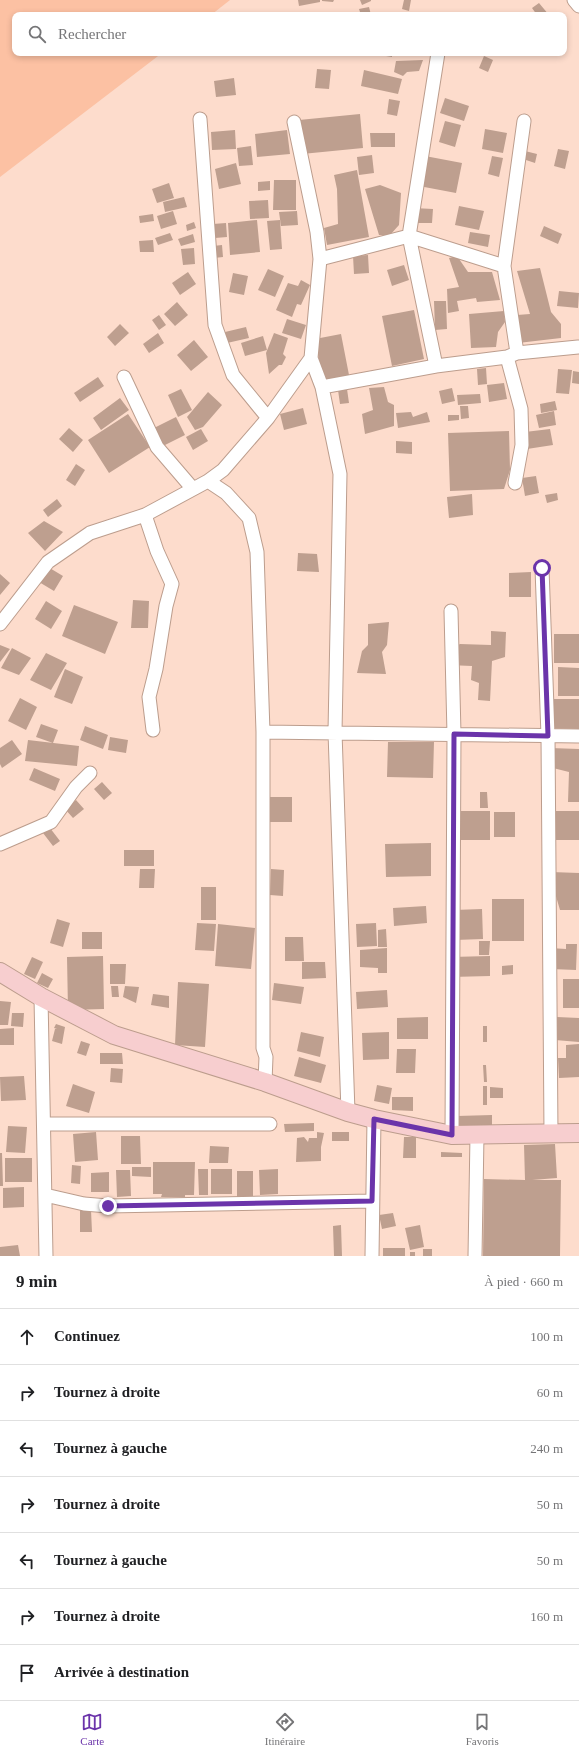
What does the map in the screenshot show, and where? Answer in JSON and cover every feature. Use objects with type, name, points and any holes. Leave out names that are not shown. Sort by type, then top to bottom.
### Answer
[{"type":"main road","points":[[0,972],[41,998],[114,1035],[265,1082],[348,1112],[374,1119],[452,1135],[579,1133]]},
{"type":"street","points":[[574,0],[579,6]]},
{"type":"street","points":[[436,366],[409,236],[438,56]]},
{"type":"street","points":[[200,119],[216,325],[233,375],[268,418]]},
{"type":"street","points":[[515,483],[522,444],[521,409],[512,355],[504,266],[524,121]]},
{"type":"street","points":[[294,122],[317,232],[320,259],[311,358],[322,387],[340,474],[335,732],[348,1112]]},
{"type":"street","points":[[320,259],[409,236],[504,266]]},
{"type":"street","points":[[322,387],[436,366],[578,347]]},
{"type":"street","points":[[0,624],[48,562],[90,533],[145,515],[208,481],[223,470],[268,418],[311,358]]},
{"type":"street","points":[[124,377],[157,447],[193,489]]},
{"type":"street","points":[[208,481],[226,493],[249,518],[257,552],[263,732],[263,1048],[266,1058],[265,1082]]},
{"type":"street","points":[[145,515],[157,551],[172,584],[166,606],[156,669],[149,697],[153,730]]},
{"type":"street","points":[[542,568],[548,736],[551,1134]]},
{"type":"street","points":[[451,611],[454,734],[452,1135]]},
{"type":"street","points":[[263,732],[579,736]]},
{"type":"street","points":[[0,844],[51,822],[76,787],[90,773]]},
{"type":"street","points":[[41,998],[46,1256]]},
{"type":"street","points":[[372,1256],[374,1119]]},
{"type":"street","points":[[44,1124],[270,1124]]},
{"type":"street","points":[[475,1256],[477,1135]]},
{"type":"street","points":[[45,1195],[84,1204],[108,1206],[372,1201]]},
{"type":"shaded area","points":[[0,0],[230,0],[215,12],[12,12],[12,56],[158,56],[0,177]]},
{"type":"building","points":[[298,0],[320,0],[320,2],[299,6]]},
{"type":"building","points":[[322,0],[334,0],[333,2]]},
{"type":"building","points":[[360,0],[371,0],[371,1],[362,5]]},
{"type":"building","points":[[404,0],[411,0],[409,11],[402,9]]},
{"type":"building","points":[[539,3],[546,12],[535,12],[532,8]]},
{"type":"building","points":[[369,7],[370,12],[360,12],[359,9]]},
{"type":"building","points":[[484,56],[493,60],[488,72],[479,68]]},
{"type":"building","points":[[423,60],[419,71],[407,72],[403,76],[394,72],[396,61]]},
{"type":"building","points":[[317,69],[331,70],[329,89],[315,88]]},
{"type":"building","points":[[364,70],[402,79],[398,94],[361,86]]},
{"type":"building","points":[[234,78],[236,95],[216,97],[214,81]]},
{"type":"building","points":[[445,98],[469,106],[464,121],[440,113]]},
{"type":"building","points":[[389,99],[400,101],[397,116],[387,114]]},
{"type":"building","points":[[360,114],[363,148],[302,154],[299,120]]},
{"type":"building","points":[[445,121],[461,125],[455,147],[439,142]]},
{"type":"building","points":[[485,129],[507,133],[503,153],[482,149]]},
{"type":"building","points":[[235,130],[236,149],[212,150],[211,132]]},
{"type":"building","points":[[287,130],[290,154],[257,157],[255,134]]},
{"type":"building","points":[[370,133],[395,133],[395,147],[371,147]]},
{"type":"building","points":[[251,146],[253,165],[239,166],[237,148]]},
{"type":"building","points":[[558,149],[569,151],[565,169],[554,166]]},
{"type":"building","points":[[525,151],[537,154],[535,163],[523,159]]},
{"type":"building","points":[[372,155],[374,173],[359,175],[357,157]]},
{"type":"building","points":[[425,156],[462,163],[456,193],[419,186]]},
{"type":"building","points":[[492,156],[503,158],[499,177],[488,174]]},
{"type":"building","points":[[236,163],[241,184],[219,189],[215,169]]},
{"type":"building","points":[[357,170],[369,237],[327,245],[324,228],[338,224],[337,189],[334,175]]},
{"type":"building","points":[[274,180],[296,180],[296,210],[273,210]]},
{"type":"building","points":[[270,181],[270,190],[258,191],[258,182]]},
{"type":"building","points":[[169,183],[174,198],[157,203],[152,189]]},
{"type":"building","points":[[380,185],[401,193],[399,225],[390,235],[379,235],[365,189]]},
{"type":"building","points":[[184,197],[187,207],[165,212],[163,202]]},
{"type":"building","points":[[268,200],[269,218],[250,219],[249,201]]},
{"type":"building","points":[[459,206],[484,211],[479,230],[455,225]]},
{"type":"building","points":[[414,208],[433,209],[432,223],[414,223]]},
{"type":"building","points":[[173,211],[177,224],[161,229],[157,216]]},
{"type":"building","points":[[297,211],[298,225],[281,226],[279,212]]},
{"type":"building","points":[[153,214],[154,221],[140,223],[139,216]]},
{"type":"building","points":[[257,220],[260,252],[230,255],[228,223]]},
{"type":"building","points":[[280,220],[282,249],[270,250],[267,221]]},
{"type":"building","points":[[194,222],[196,228],[187,231],[186,225]]},
{"type":"building","points":[[226,223],[227,237],[215,238],[213,224]]},
{"type":"building","points":[[544,226],[562,234],[558,244],[540,236]]},
{"type":"building","points":[[470,232],[490,235],[488,247],[468,243]]},
{"type":"building","points":[[170,233],[173,240],[158,245],[155,238]]},
{"type":"building","points":[[193,234],[195,242],[181,246],[178,239]]},
{"type":"building","points":[[153,240],[154,252],[140,252],[139,241]]},
{"type":"building","points":[[222,245],[223,257],[214,258],[213,246]]},
{"type":"building","points":[[194,248],[195,264],[183,265],[181,249]]},
{"type":"building","points":[[368,255],[369,273],[354,274],[353,256]]},
{"type":"building","points":[[457,256],[468,272],[492,272],[500,300],[477,302],[476,298],[457,301],[459,311],[448,313],[447,289],[459,287],[449,258]]},
{"type":"building","points":[[404,265],[409,280],[392,286],[387,270]]},
{"type":"building","points":[[540,268],[551,312],[561,324],[561,338],[518,343],[517,315],[530,314],[517,271]]},
{"type":"building","points":[[268,269],[284,276],[275,297],[258,290]]},
{"type":"building","points":[[188,272],[196,284],[180,295],[172,283]]},
{"type":"building","points":[[233,273],[248,276],[244,295],[229,292]]},
{"type":"building","points":[[301,280],[310,285],[301,305],[297,304],[292,317],[276,310],[288,283],[298,286]]},
{"type":"building","points":[[559,291],[579,293],[578,308],[557,306]]},
{"type":"building","points":[[434,301],[446,301],[447,329],[435,330]]},
{"type":"building","points":[[177,302],[188,315],[175,326],[164,314]]},
{"type":"building","points":[[414,310],[424,359],[392,366],[382,316]]},
{"type":"building","points":[[504,311],[505,322],[498,332],[496,347],[471,348],[469,314]]},
{"type":"building","points":[[159,315],[166,325],[159,330],[152,320]]},
{"type":"building","points":[[287,319],[306,325],[301,339],[282,333]]},
{"type":"building","points":[[120,324],[129,333],[115,346],[107,337]]},
{"type":"building","points":[[246,327],[249,338],[227,343],[225,332]]},
{"type":"building","points":[[158,333],[164,343],[149,353],[143,344]]},
{"type":"building","points":[[274,333],[288,338],[283,354],[286,357],[282,365],[279,365],[269,374],[266,353]]},
{"type":"building","points":[[341,334],[349,375],[323,380],[315,339]]},
{"type":"building","points":[[263,336],[267,350],[245,356],[241,343]]},
{"type":"building","points":[[194,340],[208,357],[191,371],[177,355]]},
{"type":"building","points":[[486,368],[487,384],[478,385],[477,369]]},
{"type":"building","points":[[558,369],[572,370],[569,394],[556,393]]},
{"type":"building","points":[[573,371],[579,372],[579,384],[572,383]]},
{"type":"building","points":[[98,377],[104,386],[80,402],[74,393]]},
{"type":"building","points":[[504,383],[507,399],[489,402],[487,385]]},
{"type":"building","points":[[384,387],[388,402],[394,405],[394,426],[365,434],[362,414],[373,410],[369,388]]},
{"type":"building","points":[[452,388],[455,401],[442,404],[439,391]]},
{"type":"building","points":[[181,389],[192,410],[178,417],[168,395]]},
{"type":"building","points":[[347,389],[349,403],[340,404],[338,390]]},
{"type":"building","points":[[208,392],[222,405],[203,427],[195,430],[187,417]]},
{"type":"building","points":[[480,394],[481,403],[458,405],[457,395]]},
{"type":"building","points":[[120,398],[129,410],[101,430],[93,418]]},
{"type":"building","points":[[555,401],[557,410],[541,413],[540,404]]},
{"type":"building","points":[[460,406],[468,406],[469,418],[461,419]]},
{"type":"building","points":[[303,408],[307,424],[284,430],[280,414]]},
{"type":"building","points":[[554,411],[556,425],[539,428],[536,415]]},
{"type":"building","points":[[411,412],[413,417],[427,412],[430,422],[398,428],[396,413]]},
{"type":"building","points":[[128,414],[150,447],[109,473],[88,440]]},
{"type":"building","points":[[448,415],[459,415],[459,420],[448,421]]},
{"type":"building","points":[[176,417],[185,435],[163,446],[154,428]]},
{"type":"building","points":[[69,428],[83,440],[73,452],[59,439]]},
{"type":"building","points":[[201,429],[208,441],[193,450],[186,437]]},
{"type":"building","points":[[550,429],[553,445],[527,449],[525,432]]},
{"type":"building","points":[[509,431],[510,470],[504,489],[450,491],[448,433]]},
{"type":"building","points":[[396,441],[412,442],[412,454],[396,453]]},
{"type":"building","points":[[76,464],[85,470],[75,486],[66,480]]},
{"type":"building","points":[[536,476],[539,493],[525,496],[522,478]]},
{"type":"building","points":[[557,493],[558,500],[547,503],[545,495]]},
{"type":"building","points":[[472,494],[473,515],[449,518],[447,497]]},
{"type":"building","points":[[57,499],[62,506],[48,517],[43,510]]},
{"type":"building","points":[[44,521],[63,532],[45,551],[28,533]]},
{"type":"building","points":[[298,553],[317,554],[319,572],[297,571]]},
{"type":"building","points":[[48,567],[63,576],[54,591],[39,582]]},
{"type":"building","points":[[531,572],[531,597],[509,597],[509,573]]},
{"type":"building","points":[[0,574],[10,583],[0,595]]},
{"type":"building","points":[[133,600],[149,601],[148,628],[131,628]]},
{"type":"building","points":[[46,601],[62,611],[51,629],[35,619]]},
{"type":"building","points":[[74,605],[118,622],[105,654],[62,636]]},
{"type":"building","points":[[389,622],[387,645],[382,652],[386,674],[357,673],[362,651],[368,645],[368,624]]},
{"type":"building","points":[[491,631],[506,632],[505,657],[492,661],[490,701],[478,700],[479,683],[471,680],[472,666],[448,665],[449,650],[460,644],[491,645]]},
{"type":"building","points":[[554,634],[579,634],[579,663],[554,663]]},
{"type":"building","points":[[0,645],[10,649],[0,662]]},
{"type":"building","points":[[12,648],[31,658],[19,675],[1,668]]},
{"type":"building","points":[[46,653],[67,663],[51,690],[30,680]]},
{"type":"building","points":[[558,667],[579,668],[579,696],[558,696]]},
{"type":"building","points":[[65,669],[83,677],[72,704],[54,697]]},
{"type":"building","points":[[20,698],[37,707],[26,730],[8,721]]},
{"type":"building","points":[[544,699],[579,699],[579,729],[543,728]]},
{"type":"building","points":[[41,724],[58,730],[53,743],[36,737]]},
{"type":"building","points":[[85,726],[108,735],[103,749],[80,740]]},
{"type":"building","points":[[110,737],[128,740],[126,753],[108,750]]},
{"type":"building","points":[[12,740],[22,754],[2,768],[0,764],[0,748]]},
{"type":"building","points":[[28,740],[79,746],[77,766],[25,761]]},
{"type":"building","points":[[388,742],[434,742],[433,778],[387,777]]},
{"type":"building","points":[[550,748],[579,749],[579,802],[568,802],[569,772],[549,767]]},
{"type":"building","points":[[34,768],[60,779],[55,791],[29,780]]},
{"type":"building","points":[[102,782],[112,793],[104,800],[94,789]]},
{"type":"building","points":[[480,792],[487,792],[488,808],[480,808]]},
{"type":"building","points":[[264,797],[292,797],[292,822],[264,822]]},
{"type":"building","points":[[76,800],[84,809],[73,818],[65,809]]},
{"type":"building","points":[[453,811],[490,811],[490,840],[453,840]]},
{"type":"building","points":[[553,811],[579,811],[579,840],[553,840]]},
{"type":"building","points":[[494,812],[515,812],[515,837],[494,837]]},
{"type":"building","points":[[50,828],[60,841],[53,846],[43,833]]},
{"type":"building","points":[[431,843],[431,876],[386,877],[385,844]]},
{"type":"building","points":[[124,850],[154,850],[154,866],[124,866]]},
{"type":"building","points":[[140,869],[155,869],[154,888],[139,888]]},
{"type":"building","points":[[271,869],[284,870],[283,896],[270,895]]},
{"type":"building","points":[[551,872],[579,873],[579,910],[560,910],[553,886]]},
{"type":"building","points":[[201,887],[216,887],[216,920],[201,920]]},
{"type":"building","points":[[492,899],[524,899],[524,941],[492,941]]},
{"type":"building","points":[[426,906],[427,923],[394,926],[393,908]]},
{"type":"building","points":[[482,909],[483,939],[455,940],[454,910]]},
{"type":"building","points":[[57,919],[70,923],[63,947],[50,943]]},
{"type":"building","points":[[197,923],[216,924],[214,951],[195,950]]},
{"type":"building","points":[[376,923],[377,946],[357,947],[356,924]]},
{"type":"building","points":[[218,924],[255,928],[251,969],[215,966]]},
{"type":"building","points":[[386,929],[387,947],[378,947],[378,930]]},
{"type":"building","points":[[82,932],[102,932],[102,949],[82,949]]},
{"type":"building","points":[[285,937],[303,937],[304,961],[285,961]]},
{"type":"building","points":[[479,941],[490,941],[489,955],[479,955]]},
{"type":"building","points":[[566,944],[577,944],[576,970],[551,969],[550,948],[566,949]]},
{"type":"building","points":[[387,948],[387,973],[378,973],[378,968],[360,967],[360,950]]},
{"type":"building","points":[[103,956],[104,1009],[68,1010],[67,957]]},
{"type":"building","points":[[490,956],[490,976],[451,977],[451,957]]},
{"type":"building","points":[[32,957],[43,962],[35,979],[24,974]]},
{"type":"building","points":[[302,962],[325,962],[326,978],[302,979]]},
{"type":"building","points":[[110,964],[126,964],[125,984],[110,984]]},
{"type":"building","points":[[513,965],[513,974],[502,975],[502,966]]},
{"type":"building","points":[[42,973],[53,979],[48,988],[37,983]]},
{"type":"building","points":[[563,979],[579,979],[579,1008],[563,1008]]},
{"type":"building","points":[[178,982],[209,984],[205,1047],[175,1045]]},
{"type":"building","points":[[274,983],[304,987],[301,1004],[272,1000]]},
{"type":"building","points":[[111,986],[118,986],[119,997],[112,997]]},
{"type":"building","points":[[125,986],[139,987],[136,1003],[123,997]]},
{"type":"building","points":[[387,990],[388,1007],[357,1009],[356,992]]},
{"type":"building","points":[[153,994],[169,996],[169,1008],[151,1005]]},
{"type":"building","points":[[0,1001],[11,1002],[8,1025],[0,1025]]},
{"type":"building","points":[[12,1013],[24,1013],[23,1027],[11,1026]]},
{"type":"building","points":[[428,1017],[428,1039],[397,1039],[397,1018]]},
{"type":"building","points":[[557,1017],[579,1018],[579,1042],[555,1040]]},
{"type":"building","points":[[56,1024],[65,1027],[62,1044],[52,1041],[55,1029],[57,1029],[54,1028]]},
{"type":"building","points":[[483,1026],[487,1026],[487,1042],[483,1042]]},
{"type":"building","points":[[14,1028],[14,1045],[0,1045],[0,1029]]},
{"type":"building","points":[[301,1032],[324,1037],[320,1057],[297,1051]]},
{"type":"building","points":[[389,1032],[389,1059],[363,1060],[362,1033]]},
{"type":"building","points":[[81,1041],[90,1044],[86,1056],[77,1053]]},
{"type":"building","points":[[579,1044],[579,1077],[559,1078],[558,1058],[566,1058],[566,1045]]},
{"type":"building","points":[[397,1049],[416,1049],[415,1073],[396,1073]]},
{"type":"building","points":[[100,1053],[122,1053],[123,1064],[100,1064]]},
{"type":"building","points":[[299,1057],[326,1065],[321,1083],[294,1076]]},
{"type":"building","points":[[483,1065],[486,1065],[487,1082],[484,1082]]},
{"type":"building","points":[[111,1068],[123,1069],[122,1083],[110,1082]]},
{"type":"building","points":[[24,1076],[26,1100],[1,1101],[0,1077]]},
{"type":"building","points":[[73,1084],[95,1092],[89,1113],[66,1106]]},
{"type":"building","points":[[377,1085],[392,1088],[389,1104],[374,1101]]},
{"type":"building","points":[[483,1086],[487,1086],[487,1105],[483,1105]]},
{"type":"building","points":[[490,1087],[503,1088],[503,1098],[490,1098]]},
{"type":"building","points":[[392,1097],[413,1097],[413,1111],[392,1110]]},
{"type":"building","points":[[492,1115],[492,1125],[457,1126],[457,1116]]},
{"type":"building","points":[[314,1123],[314,1131],[285,1132],[284,1124]]},
{"type":"building","points":[[8,1126],[27,1127],[25,1153],[6,1152]]},
{"type":"building","points":[[96,1132],[98,1160],[75,1162],[73,1134]]},
{"type":"building","points":[[317,1132],[324,1133],[321,1147],[321,1161],[296,1162],[297,1138],[304,1137],[308,1142],[309,1138],[317,1138]]},
{"type":"building","points":[[332,1132],[349,1132],[349,1141],[332,1141]]},
{"type":"building","points":[[121,1136],[140,1136],[141,1164],[121,1164]]},
{"type":"building","points":[[404,1137],[416,1137],[416,1158],[403,1158]]},
{"type":"building","points":[[555,1144],[557,1178],[532,1180],[561,1180],[560,1256],[483,1256],[484,1179],[525,1180],[524,1145]]},
{"type":"building","points":[[210,1146],[229,1147],[228,1163],[209,1163]]},
{"type":"building","points":[[441,1152],[462,1153],[462,1157],[441,1157]]},
{"type":"building","points":[[0,1153],[2,1153],[3,1186],[0,1186]]},
{"type":"building","points":[[5,1158],[32,1158],[32,1182],[5,1182]]},
{"type":"building","points":[[153,1162],[195,1162],[194,1195],[185,1195],[185,1197],[161,1197],[162,1194],[153,1194]]},
{"type":"building","points":[[72,1165],[81,1166],[80,1184],[71,1183]]},
{"type":"building","points":[[132,1167],[151,1167],[151,1177],[132,1176]]},
{"type":"building","points":[[198,1169],[208,1169],[208,1195],[199,1195]]},
{"type":"building","points":[[211,1169],[232,1169],[232,1194],[211,1194]]},
{"type":"building","points":[[278,1169],[278,1194],[260,1195],[259,1170]]},
{"type":"building","points":[[116,1170],[130,1170],[131,1196],[117,1197]]},
{"type":"building","points":[[237,1171],[253,1171],[253,1198],[237,1199]]},
{"type":"building","points":[[109,1172],[109,1192],[91,1192],[91,1173]]},
{"type":"building","points":[[24,1187],[24,1207],[3,1208],[3,1188]]},
{"type":"building","points":[[80,1210],[91,1210],[92,1232],[80,1232]]},
{"type":"building","points":[[393,1213],[396,1226],[382,1229],[379,1215]]},
{"type":"building","points":[[341,1225],[342,1256],[334,1256],[333,1226]]},
{"type":"building","points":[[420,1225],[424,1247],[410,1250],[405,1228]]},
{"type":"building","points":[[18,1245],[20,1256],[0,1256],[0,1247]]},
{"type":"building","points":[[383,1248],[405,1248],[405,1256],[383,1256]]},
{"type":"building","points":[[423,1249],[432,1249],[432,1256],[423,1256]]},
{"type":"building","points":[[410,1252],[415,1252],[415,1256],[410,1256]]},
{"type":"route","points":[[108,1206],[372,1201],[374,1119],[452,1135],[454,734],[548,736],[542,568]]}]
